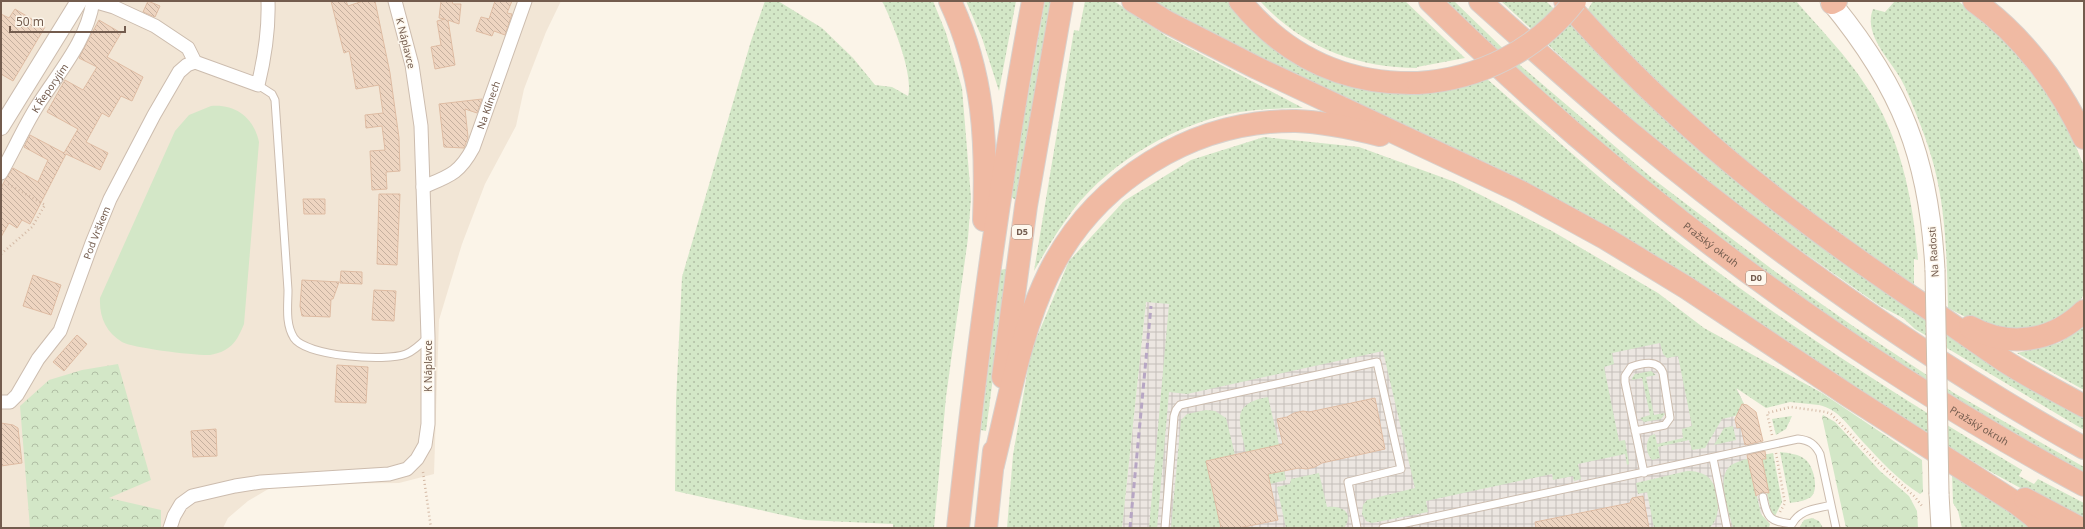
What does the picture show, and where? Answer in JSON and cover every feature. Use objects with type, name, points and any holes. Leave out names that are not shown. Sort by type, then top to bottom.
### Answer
[{"type":"highway","points":[[950,1],[969,48],[978,85],[982,112],[985,181],[980,339]]},
{"type":"highway","points":[[958,528],[980,339],[1009,132],[1033,1]]},
{"type":"highway","name":"D5","points":[[986,528],[992,465],[1026,206],[1062,1]]},
{"type":"highway","points":[[1133,1],[1167,22],[1257,68],[1472,169],[1557,211],[1647,263],[2025,510],[2044,528]]},
{"type":"highway","points":[[1240,1],[1273,36],[1296,52],[1319,64],[1372,80],[1418,83],[1465,76],[1510,57],[1543,35],[1560,19],[1575,1]]},
{"type":"highway","name":"Pražský okruh","points":[[1430,1],[1515,82],[1577,137],[1673,216],[1739,266],[1877,362],[2016,448],[2084,485]]},
{"type":"highway","points":[[1480,1],[1627,130],[1764,238],[1973,384],[2084,448]]},
{"type":"highway","points":[[1558,1],[1593,33],[1651,92],[1739,171],[1811,228],[2004,361],[2084,406]]},
{"type":"highway","points":[[1565,1],[1593,33]]},
{"type":"highway","points":[[1974,1],[1997,19],[2032,57],[2061,96],[2084,138]]},
{"type":"highway","points":[[992,465],[1024,340],[1049,273],[1072,236],[1099,202],[1122,181],[1148,164],[1182,145],[1220,131],[1257,124],[1296,121],[1349,127],[1387,137],[1472,169]]},
{"type":"highway","points":[[1916,300],[1985,334],[2016,340],[2037,338],[2056,332],[2076,319],[2084,311]]},
{"type":"highway","points":[[1943,456],[2080,528]]},
{"type":"main road","name":"Na Radosti","points":[[1833,2],[1888,82],[1907,122],[1922,169],[1930,210],[1935,270],[1939,494],[1941,528]]},
{"type":"street","name":"K Řeporyjím","points":[[1,127],[80,1]]},
{"type":"street","name":"K Řeporyjím","points":[[4,178],[36,109],[81,37],[90,17],[93,1]]},
{"type":"street","points":[[93,1],[114,7],[155,26],[188,48],[195,62],[258,84],[266,53],[269,19],[268,1]]},
{"type":"street","name":"K Náplavce","points":[[170,528],[174,516],[181,504],[192,496],[261,482],[389,474],[407,469],[417,459],[425,445],[428,424],[428,337],[421,126],[412,65],[395,1]]},
{"type":"street","name":"Na Klínech","points":[[423,187],[454,174],[466,162],[473,148],[525,1]]},
{"type":"street","name":"Pod Vrškem","points":[[1,402],[10,402],[17,396],[38,359],[60,331],[92,243],[110,199],[154,115],[179,72],[187,65],[195,62]]},
{"type":"lane","points":[[258,84],[272,94],[275,100],[288,290],[288,318],[293,337],[299,344],[309,348],[345,355],[387,358],[405,355],[428,337]]},
{"type":"lane","points":[[1165,528],[1174,416],[1180,405],[1377,362],[1401,469],[1348,482],[1357,528]]},
{"type":"lane","points":[[1635,431],[1665,425],[1670,418],[1662,370],[1651,363],[1632,367],[1625,376],[1635,431],[1644,473]]},
{"type":"lane","points":[[1383,528],[1793,440],[1809,441],[1817,448],[1820,454],[1836,528]]},
{"type":"lane","points":[[1713,458],[1727,528]]},
{"type":"lane","points":[[1763,497],[1766,513],[1776,522],[1792,526],[1796,517],[1803,512],[1831,505]]},
{"type":"path","points":[[1,254],[32,227],[45,205],[4,178]]},
{"type":"path","points":[[1772,436],[1767,413],[1791,407],[1821,410],[1831,414],[1877,462],[1915,497],[1926,511]]},
{"type":"path","points":[[1776,453],[1785,503],[1776,522]]},
{"type":"path","points":[[417,459],[424,475],[431,528]]},
{"type":"shaded area","points":[[1,1],[561,1],[546,32],[524,89],[516,126],[485,184],[462,244],[439,320],[434,474],[399,483],[307,484],[270,488],[248,501],[228,518],[223,528],[1,528]]},
{"type":"shaded area","points":[[1540,250],[1736,387],[1744,404],[1739,408],[1739,415],[1734,416],[1737,428],[1741,427],[1757,436],[1774,509],[1771,512],[1752,516],[1756,528],[1122,528],[1146,302]]},
{"type":"green space","points":[[765,1],[778,1],[822,28],[853,58],[875,85],[892,87],[908,96],[909,86],[905,62],[896,34],[882,1],[933,1],[946,33],[962,88],[971,198],[968,238],[946,397],[934,528],[893,528],[893,524],[805,520],[675,491],[676,401],[682,277],[751,41]]},
{"type":"green space","points":[[966,1],[1016,1],[999,91],[982,38]]},
{"type":"green space","points":[[1045,1],[1052,1],[1017,201],[1010,196]]},
{"type":"green space","points":[[1085,1],[1114,1],[1166,36],[1303,108],[1256,110],[1216,117],[1193,125],[1148,146],[1126,160],[1089,192],[1062,225],[1034,271],[1074,30],[1079,31]]},
{"type":"green space","points":[[1152,1],[1231,1],[1279,49],[1419,93],[1455,89],[1487,79],[1617,192],[1698,257],[1817,342],[1898,395],[2022,470],[2019,476],[2034,484],[2038,479],[2084,503],[2084,523],[1982,467],[1795,350],[1682,273],[1577,210],[1489,164],[1251,59]]},
{"type":"green space","points":[[1260,1],[1405,1],[1465,58],[1417,68],[1372,64],[1351,59],[1312,42],[1293,30],[1276,17]]},
{"type":"green space","points":[[1444,1],[1454,1],[1521,66],[1652,178],[1773,270],[1853,326],[1954,393],[2084,467],[2084,474],[1951,399],[1817,310],[1752,262],[1625,162],[1503,56]]},
{"type":"green space","points":[[1501,1],[1546,1],[1631,85],[1718,166],[1780,216],[1853,269],[1929,319],[2084,413],[2084,430],[1915,329],[1903,318],[1880,306],[1770,229],[1698,174],[1600,93]]},
{"type":"green space","points":[[1593,1],[1796,1],[1841,53],[1866,86],[1878,105],[1897,147],[1909,192],[1916,237],[1918,260],[1914,259],[1914,285],[1826,224],[1784,192],[1701,124],[1624,50],[1587,11]]},
{"type":"green space","points":[[1895,1],[1958,1],[2003,37],[2043,86],[2066,123],[2084,166],[2084,294],[2077,306],[2062,320],[2020,332],[1975,322],[1948,308],[1943,219],[1934,166],[1925,136],[1905,87],[1881,50],[1872,30],[1871,19],[1873,9],[1885,12]]},
{"type":"green space","points":[[211,106],[228,107],[242,114],[253,126],[257,133],[259,142],[244,324],[239,335],[229,348],[210,355],[165,351],[138,347],[122,342],[112,334],[102,318],[100,298],[175,131],[189,115]]},
{"type":"green space","points":[[1264,137],[1359,147],[1455,182],[1552,231],[1658,293],[1704,328],[1822,393],[1819,405],[1790,402],[1766,408],[1736,388],[1744,404],[1739,408],[1739,415],[1722,419],[1705,448],[1692,450],[1689,440],[1658,447],[1660,458],[1652,460],[1648,454],[1647,448],[1647,442],[1650,436],[1655,434],[1657,444],[1683,438],[1682,429],[1692,426],[1678,356],[1667,358],[1663,354],[1660,343],[1612,353],[1614,364],[1604,367],[1619,441],[1625,440],[1629,464],[1627,465],[1625,454],[1578,464],[1581,479],[1574,481],[1573,476],[1553,480],[1552,474],[1426,501],[1428,512],[1372,523],[1366,521],[1362,514],[1363,505],[1367,500],[1415,488],[1383,351],[1187,394],[1169,392],[1157,528],[1149,528],[1169,304],[1146,302],[1122,528],[1007,528],[1013,455],[1031,351],[1069,261],[1124,201],[1191,160]]},
{"type":"green space","points":[[1005,269],[1007,271],[986,431],[981,430],[1000,270]]},
{"type":"green space","points":[[2084,327],[2084,390],[2017,353],[2059,343]]},
{"type":"green space","points":[[118,364],[151,480],[109,498],[161,510],[161,528],[30,528],[20,406],[49,380],[82,370]]},
{"type":"green space","points":[[1651,371],[1656,375],[1646,377],[1654,415],[1665,414],[1661,419],[1644,422],[1640,418],[1650,415],[1642,378],[1632,380],[1632,378],[1635,374]]},
{"type":"green space","points":[[1822,393],[1922,460],[1923,492],[1920,494],[1897,477],[1863,442],[1849,425],[1832,410],[1819,405]]},
{"type":"green space","points":[[1268,397],[1281,453],[1246,453],[1240,424],[1242,410],[1247,404]]},
{"type":"green space","points":[[1206,410],[1215,411],[1226,418],[1235,455],[1206,461],[1221,528],[1171,528],[1181,420],[1187,414]]},
{"type":"green space","points":[[1823,415],[1835,422],[1880,471],[1909,496],[1917,511],[1918,528],[1846,528],[1822,417]]},
{"type":"green space","points":[[1792,416],[1786,429],[1776,435],[1772,419]]},
{"type":"green space","points":[[1733,426],[1736,440],[1714,445],[1724,428]]},
{"type":"green space","points":[[1780,452],[1797,455],[1809,463],[1815,484],[1815,489],[1811,497],[1790,503]]},
{"type":"green space","points":[[1773,453],[1782,502],[1775,516],[1771,512],[1767,493],[1769,493],[1752,476],[1761,514],[1770,524],[1769,528],[1733,528],[1724,494],[1724,476],[1727,469],[1733,464],[1742,460]]},
{"type":"green space","points":[[1282,461],[1286,480],[1270,484],[1267,468]]},
{"type":"green space","points":[[1687,471],[1703,474],[1712,481],[1715,487],[1718,510],[1713,523],[1709,528],[1654,528],[1647,492],[1638,494],[1636,483]]},
{"type":"green space","points":[[1319,473],[1327,507],[1337,507],[1345,511],[1347,514],[1348,518],[1344,528],[1286,528],[1277,487],[1290,484],[1291,479]]},
{"type":"green space","points":[[1952,474],[2033,528],[1962,528],[1958,511],[1953,503]]},
{"type":"green space","points":[[1812,518],[1819,521],[1823,528],[1799,528],[1804,520]]},
{"type":"building","points":[[148,1],[160,6],[155,17],[143,12]]},
{"type":"building","points":[[331,1],[346,1],[348,6],[363,1],[375,1],[390,73],[399,138],[400,171],[386,172],[387,189],[372,190],[370,151],[385,150],[382,126],[366,128],[365,115],[383,113],[379,85],[356,89],[349,51],[344,53]]},
{"type":"building","points":[[441,1],[452,1],[453,4],[461,4],[459,24],[448,20],[455,65],[435,69],[431,47],[441,45],[437,21],[445,19],[439,18]]},
{"type":"building","points":[[495,1],[512,1],[507,13],[512,14],[505,35],[494,31],[492,36],[476,31],[481,17],[489,19]]},
{"type":"building","points":[[15,9],[45,27],[13,81],[1,74],[1,14],[9,18]]},
{"type":"building","points":[[99,20],[121,33],[107,57],[143,77],[132,101],[121,96],[109,117],[102,113],[86,142],[108,153],[100,170],[66,154],[30,224],[22,220],[17,228],[9,223],[1,237],[1,188],[5,180],[13,168],[38,182],[48,160],[24,147],[30,135],[64,153],[78,129],[47,112],[65,80],[83,90],[97,67],[79,58]]},
{"type":"building","points":[[482,99],[477,113],[465,109],[468,137],[464,148],[444,147],[439,104]]},
{"type":"building","points":[[379,194],[400,194],[397,265],[377,264]]},
{"type":"building","points":[[303,199],[325,199],[325,214],[304,214]]},
{"type":"building","points":[[341,271],[362,272],[362,284],[340,283]]},
{"type":"building","points":[[33,275],[61,285],[51,315],[23,306]]},
{"type":"building","points":[[302,280],[339,282],[333,299],[331,299],[330,317],[302,316],[300,306]]},
{"type":"building","points":[[374,290],[396,291],[394,321],[372,320]]},
{"type":"building","points":[[77,335],[87,344],[64,371],[53,362]]},
{"type":"building","points":[[337,365],[368,367],[366,403],[335,402]]},
{"type":"building","points":[[1375,398],[1385,449],[1322,463],[1315,467],[1306,469],[1299,468],[1268,474],[1278,520],[1239,528],[1221,528],[1206,461],[1283,444],[1277,419],[1303,411],[1309,412]]},
{"type":"building","points":[[1742,404],[1747,405],[1756,412],[1763,441],[1745,445],[1741,427],[1737,428],[1735,419]]},
{"type":"building","points":[[1,423],[13,425],[18,428],[22,463],[1,466]]},
{"type":"building","points":[[216,429],[217,456],[193,457],[191,431]]},
{"type":"building","points":[[1765,451],[1766,459],[1762,459],[1769,493],[1762,492],[1756,496],[1747,455]]},
{"type":"building","points":[[1643,496],[1649,528],[1536,528],[1535,522],[1630,503],[1632,498]]},
{"type":"railway","points":[[1130,528],[1151,306]]}]
